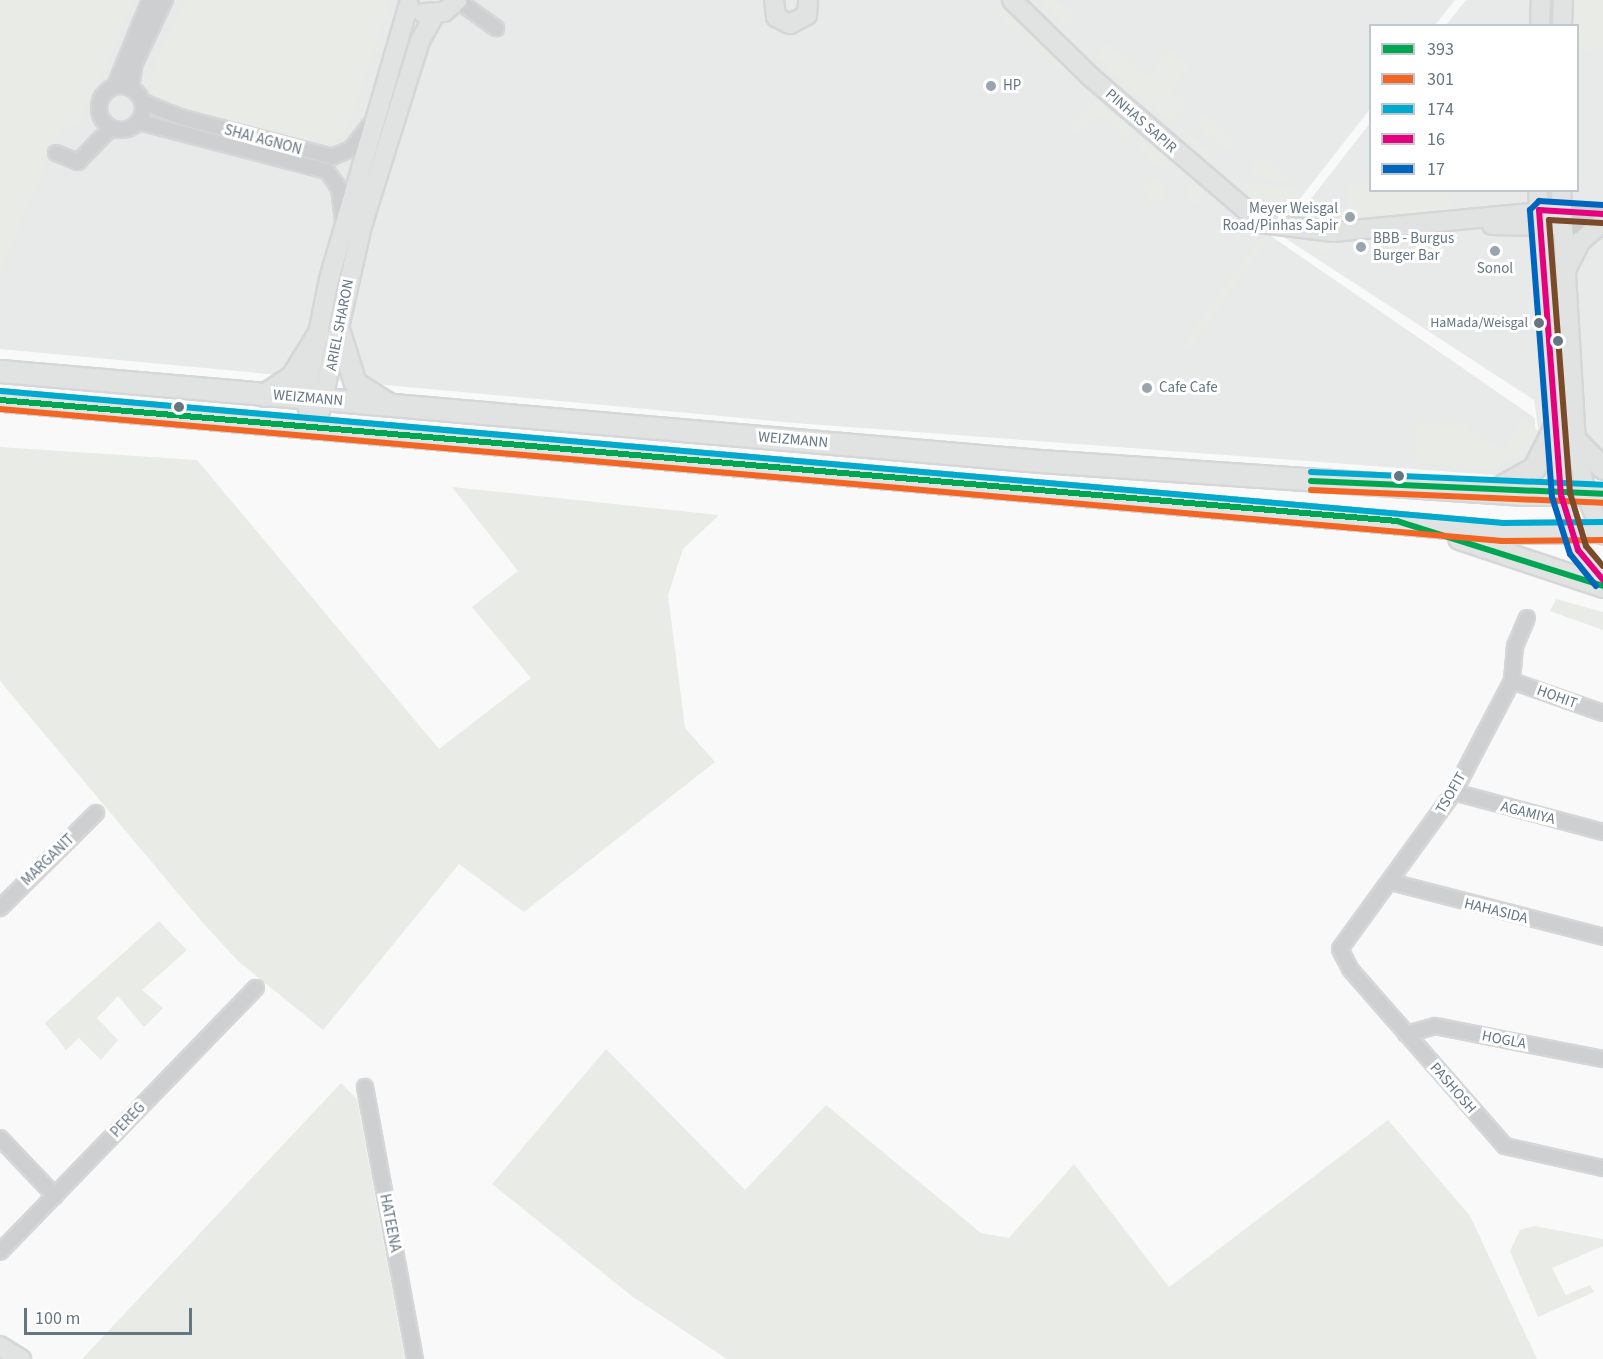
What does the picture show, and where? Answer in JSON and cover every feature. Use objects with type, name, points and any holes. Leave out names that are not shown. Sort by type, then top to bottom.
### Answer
[{"type":"main road","points":[[339,332],[355,383],[393,406]]},
{"type":"main road","points":[[264,394],[291,376],[318,334]]},
{"type":"main road","name":"WEIZMANN","points":[[0,371],[1040,461],[1489,492],[1595,494]]},
{"type":"main road","name":"WEIZMANN","points":[[0,400],[1397,521],[1571,533],[1603,532]]},
{"type":"main road","points":[[1489,492],[1534,468],[1555,426]]},
{"type":"main road","points":[[1576,441],[1603,468]]},
{"type":"main road","points":[[1397,521],[1603,586]]},
{"type":"street","points":[[111,128],[99,107],[104,94],[115,86],[150,0]]},
{"type":"street","points":[[131,87],[135,63],[165,0]]},
{"type":"street","points":[[774,0],[776,16],[785,24],[800,22],[812,3]]},
{"type":"street","name":"PINHAS SAPIR","points":[[1012,0],[1235,204],[1279,229],[1333,232],[1470,219],[1540,218]]},
{"type":"street","points":[[1540,24],[1541,0]]},
{"type":"street","points":[[1562,24],[1563,0]]},
{"type":"street","points":[[407,2],[435,14],[458,1],[496,28]]},
{"type":"street","name":"ARIEL SHARON","points":[[313,426],[318,334],[343,220],[407,2]]},
{"type":"street","name":"ARIEL SHARON","points":[[315,399],[339,332],[390,132],[420,40],[435,14]]},
{"type":"street","points":[[56,153],[78,162],[111,128],[128,129],[139,122],[143,102],[131,87],[115,86]]},
{"type":"street","name":"SHAI AGNON","points":[[143,102],[180,117],[332,157],[351,149],[372,122]]},
{"type":"street","name":"SHAI AGNON","points":[[139,122],[327,171],[339,188],[343,220]]},
{"type":"street","points":[[1538,192],[1561,495],[1571,533],[1584,561],[1603,580]]},
{"type":"street","points":[[1561,192],[1563,289],[1576,441],[1595,494],[1603,532]]},
{"type":"street","points":[[1540,218],[1601,221]]},
{"type":"street","points":[[1563,289],[1570,259],[1601,221]]},
{"type":"street","name":"TSOFIT","points":[[1340,950],[1348,932],[1391,882],[1454,792],[1512,681],[1515,646],[1527,618]]},
{"type":"street","name":"HOHIT","points":[[1512,681],[1603,713]]},
{"type":"street","name":"AGAMIYA","points":[[1454,792],[1603,832]]},
{"type":"street","name":"MARGANIT","points":[[0,908],[96,813]]},
{"type":"street","name":"HAHASIDA","points":[[1391,882],[1603,937]]},
{"type":"street","name":"PASHOSH","points":[[1340,950],[1406,1034],[1505,1146],[1603,1168]]},
{"type":"street","name":"PEREG","points":[[0,1252],[256,988]]},
{"type":"street","name":"HOGLA","points":[[1406,1034],[1435,1026],[1603,1059]]},
{"type":"street","name":"HATEENA","points":[[365,1087],[415,1359]]},
{"type":"street","points":[[0,1138],[55,1196]]},
{"type":"street","points":[[0,1346],[21,1359]]},
{"type":"shaded area","points":[[0,0],[1455,0],[1436,24],[1369,24],[1369,110],[1271,236],[1535,418],[1535,456],[1508,476],[795,423],[0,349]]},
{"type":"shaded area","points":[[0,0],[135,0],[79,123],[59,132],[0,274]]},
{"type":"shaded area","points":[[186,0],[385,0],[388,9],[344,137],[322,147],[163,102],[150,91],[154,65]]},
{"type":"shaded area","points":[[1038,0],[1056,0],[1074,16],[1066,25]]},
{"type":"shaded area","points":[[1466,0],[1603,0],[1603,475],[1546,483],[1534,400],[1282,236],[1369,124],[1369,192],[1579,192],[1579,24],[1447,24]]},
{"type":"shaded area","points":[[1574,0],[1603,0],[1603,49],[1579,51],[1579,24],[1576,24]]},
{"type":"shaded area","points":[[1001,7],[1020,25],[1015,30],[996,12]]},
{"type":"shaded area","points":[[1031,35],[1067,70],[1063,74],[1027,39]]},
{"type":"shaded area","points":[[1107,43],[1147,77],[1170,50],[1190,67],[1171,90],[1187,104],[1170,122],[1096,57]]},
{"type":"shaded area","points":[[1095,100],[1130,132],[1125,138],[1097,114],[1078,134],[1070,127]]},
{"type":"shaded area","points":[[1205,114],[1235,140],[1226,151],[1196,125]]},
{"type":"shaded area","points":[[1185,131],[1211,154],[1207,158],[1181,136]]},
{"type":"shaded area","points":[[1144,143],[1169,165],[1164,171],[1139,149]]},
{"type":"shaded area","points":[[1257,157],[1271,163],[1293,183],[1247,175]]},
{"type":"shaded area","points":[[1155,180],[1163,183],[1166,191],[1163,199],[1155,202],[1147,199],[1144,191],[1147,183]]},
{"type":"shaded area","points":[[1244,181],[1301,190],[1285,211],[1276,211],[1251,200]]},
{"type":"shaded area","points":[[1369,183],[1369,192],[1444,192],[1456,204],[1447,213],[1347,215],[1348,184]]},
{"type":"shaded area","points":[[1190,185],[1198,185],[1203,190],[1201,201],[1190,203],[1185,198],[1185,190]]},
{"type":"shaded area","points":[[1308,234],[1334,235],[1328,254],[1306,239]]},
{"type":"shaded area","points":[[1259,239],[1265,243],[1189,350],[1182,345]]},
{"type":"shaded area","points":[[1524,418],[1541,433],[1535,447],[1520,458],[1492,468],[1414,464],[1416,424],[1462,422],[1500,450]]},
{"type":"shaded area","points":[[0,447],[197,460],[439,749],[531,678],[472,607],[518,571],[452,487],[719,515],[683,549],[668,595],[685,728],[715,762],[524,912],[459,864],[323,1030],[238,961],[202,922],[0,681]]},
{"type":"shaded area","points":[[1556,599],[1603,612],[1603,630],[1550,611]]},
{"type":"shaded area","points":[[159,921],[187,950],[142,990],[163,1008],[144,1027],[118,996],[97,1018],[118,1040],[101,1060],[79,1038],[66,1050],[45,1023]]},
{"type":"shaded area","points":[[606,1049],[745,1190],[826,1105],[981,1233],[1009,1238],[1074,1164],[1169,1287],[1388,1120],[1470,1216],[1537,1359],[727,1359],[633,1297],[492,1184]]},
{"type":"shaded area","points":[[341,1083],[357,1099],[405,1359],[82,1359]]},
{"type":"shaded area","points":[[1534,1226],[1603,1239],[1603,1246],[1552,1268],[1566,1295],[1590,1285],[1594,1292],[1538,1317],[1510,1251],[1520,1230]]},
{"type":"transit line","name":"17","points":[[1596,586],[1570,554],[1552,497],[1530,210],[1539,201],[1603,205]]},
{"type":"transit line","name":"16","points":[[1603,214],[1539,210],[1561,495],[1578,550],[1603,580]]},
{"type":"transit line","points":[[1602,223],[1549,220],[1570,493],[1586,546],[1603,566]]},
{"type":"transit line","name":"174","points":[[1,391],[1503,523],[1603,522]]},
{"type":"transit line","name":"393","points":[[0,400],[1397,521],[1603,586]]},
{"type":"transit line","name":"301","points":[[0,409],[1502,541],[1603,540]]},
{"type":"transit line","name":"174","points":[[1311,472],[1603,485]]},
{"type":"transit line","name":"393","points":[[1311,481],[1603,494]]},
{"type":"transit line","name":"301","points":[[1311,490],[1603,503]]},
{"type":"place","name":"HP","points":[[991,86]]},
{"type":"place","name":"Meyer Weisgal Road/Pinhas Sapir","points":[[1350,217]]},
{"type":"place","name":"BBB - Burgus Burger Bar","points":[[1361,247]]},
{"type":"place","name":"Sonol","points":[[1495,251]]},
{"type":"place","name":"HaMada/Weisgal","points":[[1539,323]]},
{"type":"place","name":"Cafe Cafe","points":[[1147,388]]}]
